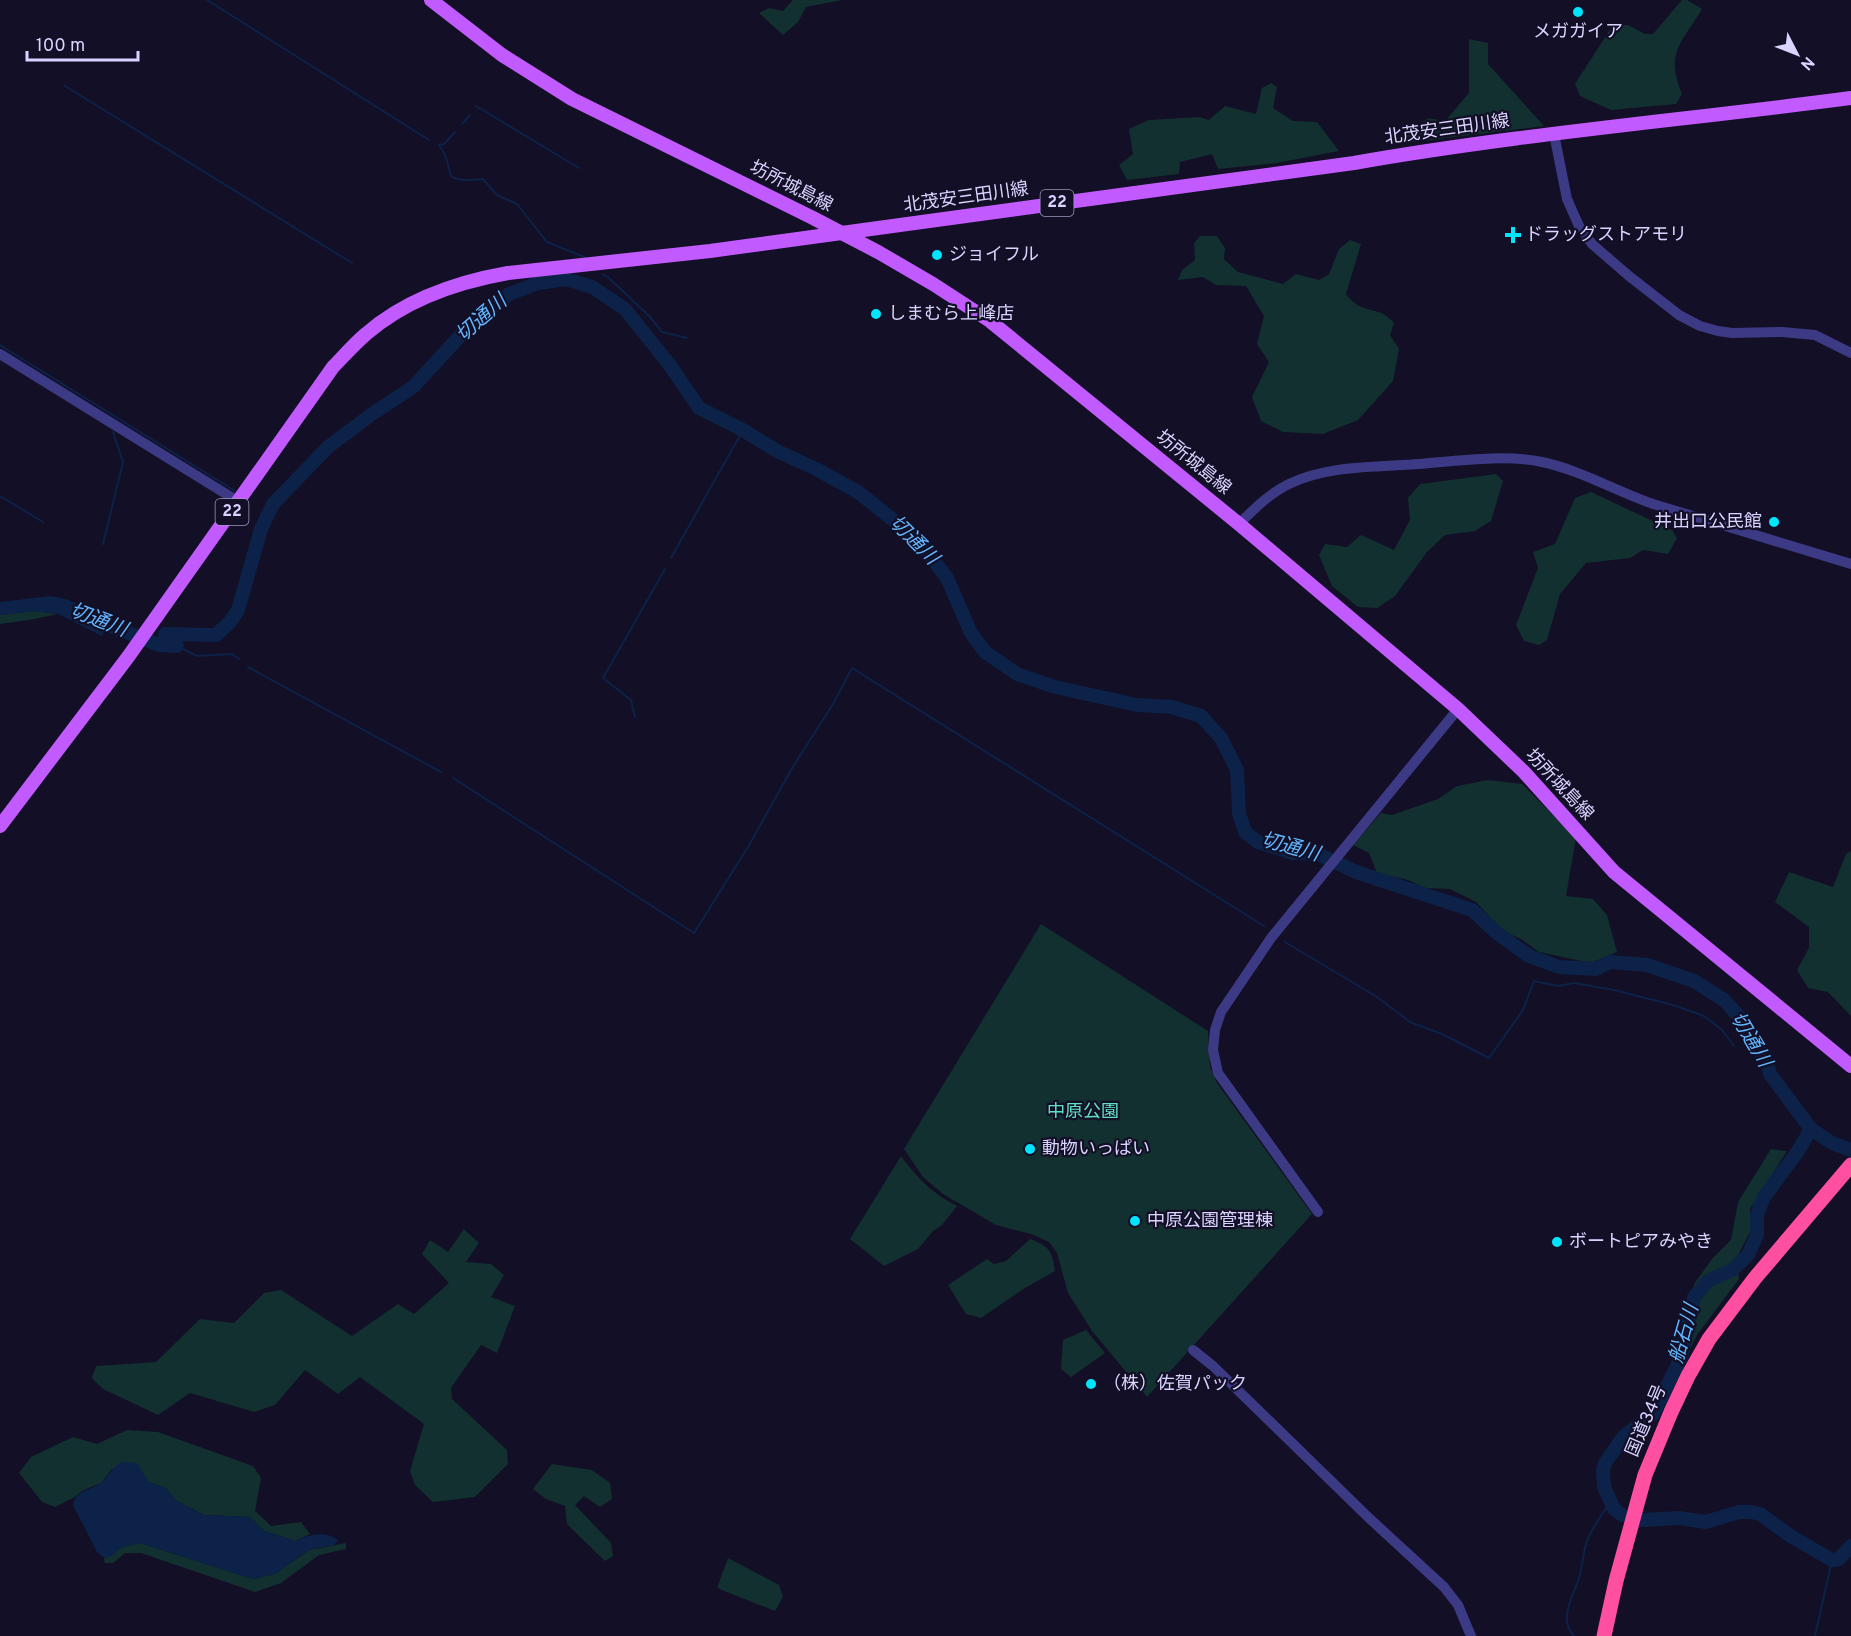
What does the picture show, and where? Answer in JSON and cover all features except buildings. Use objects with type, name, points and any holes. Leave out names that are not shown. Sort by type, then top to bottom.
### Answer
[{"type":"highway","name":"国道34号","points":[[1604,1636],[1616,1581],[1645,1475],[1688,1376],[1709,1339],[1755,1278],[1851,1165]]},
{"type":"main road","name":"坊所城島線","points":[[431,0],[502,55],[572,99],[841,233],[933,284],[990,321],[1239,524],[1458,709],[1524,772],[1614,872],[1851,1066]]},
{"type":"main road","name":"北茂安三田川線","points":[[239,502],[333,367],[366,334],[406,306],[477,279],[508,273],[676,255],[841,233],[1354,163],[1440,148],[1851,98]]},
{"type":"main road","name":"22","points":[[0,826],[131,653],[239,502]]},
{"type":"street","points":[[1554,134],[1567,198],[1579,226],[1592,244],[1678,315],[1700,326],[1718,331],[1815,335],[1851,353]]},
{"type":"street","points":[[0,354],[239,502]]},
{"type":"street","points":[[1239,524],[1263,501],[1288,484],[1313,475],[1341,470],[1472,460],[1521,460],[1542,462],[1653,504],[1851,564]]},
{"type":"street","points":[[1318,1212],[1218,1073],[1213,1050],[1215,1030],[1221,1012],[1271,938],[1458,709]]},
{"type":"street","points":[[1193,1350],[1213,1366],[1369,1518],[1444,1587],[1458,1605],[1471,1636]]},
{"type":"green space","points":[[793,0],[842,0],[806,7],[798,22],[783,35],[759,13],[769,8],[783,11]]},
{"type":"green space","points":[[1682,0],[1687,0],[1702,9],[1682,40],[1675,58],[1677,80],[1682,94],[1676,104],[1611,110],[1580,96],[1575,84],[1613,25],[1628,25],[1645,34],[1653,34]]},
{"type":"green space","points":[[1469,39],[1488,43],[1488,64],[1544,126],[1397,144],[1428,118],[1445,121],[1469,93]]},
{"type":"green space","points":[[1271,83],[1277,87],[1273,108],[1293,121],[1317,122],[1339,151],[1277,163],[1218,169],[1212,154],[1180,162],[1179,174],[1127,180],[1119,165],[1133,154],[1129,129],[1149,120],[1199,117],[1209,120],[1225,106],[1256,114],[1262,88]]},
{"type":"green space","points":[[1200,236],[1217,236],[1225,248],[1224,259],[1238,272],[1283,284],[1296,274],[1319,280],[1329,274],[1339,249],[1350,240],[1361,244],[1346,294],[1358,305],[1388,317],[1394,323],[1390,335],[1399,349],[1393,381],[1358,420],[1323,434],[1283,432],[1261,421],[1252,397],[1269,362],[1257,344],[1264,316],[1246,286],[1216,285],[1203,277],[1178,280],[1182,270],[1195,260],[1194,243]]},
{"type":"green space","points":[[1496,474],[1503,481],[1491,521],[1475,531],[1445,535],[1427,552],[1395,596],[1377,608],[1358,607],[1332,586],[1319,555],[1325,544],[1347,547],[1361,535],[1394,550],[1410,520],[1408,498],[1420,484]]},
{"type":"green space","points":[[1591,492],[1672,530],[1677,538],[1668,554],[1643,550],[1630,558],[1586,563],[1560,594],[1547,640],[1539,645],[1524,641],[1516,625],[1538,568],[1533,552],[1555,544],[1575,498]]},
{"type":"green space","points":[[34,611],[58,614],[0,624],[0,615]]},
{"type":"green space","points":[[1488,780],[1522,784],[1576,838],[1566,896],[1593,899],[1607,915],[1617,952],[1591,963],[1539,952],[1521,939],[1503,931],[1476,902],[1450,889],[1425,888],[1408,880],[1377,873],[1369,853],[1353,845],[1381,813],[1392,815],[1438,799],[1457,786]]},
{"type":"green space","points":[[1851,851],[1851,1016],[1828,992],[1808,988],[1797,970],[1809,948],[1809,927],[1775,902],[1789,872],[1833,887],[1846,854]]},
{"type":"green space","name":"中原公園","points":[[1041,924],[1208,1031],[1210,1067],[1217,1083],[1312,1214],[1147,1397],[1092,1331],[1068,1293],[1057,1253],[1049,1242],[1031,1234],[996,1225],[943,1194],[923,1177],[904,1149]]},
{"type":"green space","points":[[1771,1149],[1787,1151],[1750,1209],[1750,1232],[1736,1259],[1739,1279],[1697,1335],[1685,1359],[1676,1349],[1694,1284],[1712,1259],[1731,1240],[1738,1202]]},
{"type":"green space","points":[[901,1156],[926,1185],[957,1206],[918,1249],[884,1266],[850,1239]]},
{"type":"green space","points":[[464,1229],[479,1243],[466,1262],[491,1264],[504,1275],[491,1297],[515,1306],[497,1353],[481,1345],[451,1388],[452,1399],[507,1450],[508,1464],[475,1497],[433,1502],[415,1485],[410,1471],[424,1424],[360,1377],[338,1394],[305,1370],[275,1405],[254,1412],[190,1393],[158,1415],[103,1389],[92,1378],[96,1366],[156,1362],[200,1319],[234,1323],[264,1293],[281,1290],[352,1336],[398,1304],[414,1314],[449,1283],[422,1254],[430,1240],[448,1252]]},
{"type":"green space","points":[[1030,1239],[1042,1244],[1048,1250],[1055,1271],[981,1318],[966,1314],[948,1285],[987,1259],[994,1264],[1006,1261]]},
{"type":"green space","points":[[1086,1330],[1105,1353],[1071,1377],[1061,1369],[1063,1340]]},
{"type":"green space","points":[[127,1430],[158,1432],[253,1466],[261,1478],[255,1511],[271,1526],[301,1522],[310,1534],[295,1541],[264,1531],[250,1517],[204,1515],[175,1500],[166,1488],[112,1469],[101,1483],[55,1507],[42,1502],[19,1473],[31,1457],[73,1437],[97,1444]]},
{"type":"green space","points":[[552,1464],[592,1470],[610,1483],[612,1499],[600,1507],[584,1496],[575,1505],[611,1543],[613,1556],[605,1561],[567,1524],[565,1506],[546,1499],[533,1489]]},
{"type":"green space","points":[[140,1543],[253,1579],[275,1574],[309,1550],[346,1543],[346,1549],[319,1555],[281,1583],[255,1592],[141,1553],[125,1553],[113,1563],[105,1563],[104,1558],[111,1556],[122,1547]]},
{"type":"green space","points":[[728,1558],[779,1585],[783,1597],[775,1611],[717,1588]]},
{"type":"water","points":[[51,596],[66,599],[110,617],[102,636],[58,614],[34,611],[0,615],[0,602]]},
{"type":"water","points":[[121,1462],[137,1463],[149,1482],[166,1488],[175,1500],[204,1515],[250,1517],[264,1531],[295,1541],[322,1534],[338,1540],[334,1545],[309,1550],[275,1574],[253,1579],[140,1543],[122,1547],[111,1556],[104,1558],[97,1552],[73,1505],[78,1495],[103,1481]]},
{"type":"waterway","points":[[207,0],[429,140]]},
{"type":"waterway","points":[[65,86],[352,263]]},
{"type":"waterway","points":[[476,106],[579,168]]},
{"type":"waterway","points":[[462,124],[470,115]]},
{"type":"waterway","points":[[455,132],[444,144],[439,145],[445,154],[453,177],[468,180],[483,179],[497,195],[517,204],[547,242],[584,257]]},
{"type":"waterway","points":[[602,274],[649,316],[662,332],[687,338]]},
{"type":"waterway","name":"切通川","points":[[90,618],[159,645],[177,646],[165,634],[216,635],[230,622],[238,610],[261,529],[273,504],[328,447],[413,387],[471,324],[509,294],[538,283],[566,279],[592,287],[625,309],[669,364],[699,408],[858,492],[892,519],[928,553],[947,578],[971,633],[985,652],[1017,674],[1055,687],[1137,705],[1172,707],[1201,716],[1221,738],[1237,770],[1239,813],[1245,832],[1258,842],[1293,853],[1318,854],[1356,872],[1472,910],[1497,933],[1529,956],[1559,967],[1596,969],[1610,962],[1647,965],[1694,981],[1724,1000],[1744,1022],[1750,1041],[1766,1057],[1770,1074],[1811,1129],[1832,1143],[1851,1150]]},
{"type":"waterway","points":[[0,345],[235,491]]},
{"type":"waterway","points":[[671,558],[743,430]]},
{"type":"waterway","points":[[103,544],[123,462],[113,432]]},
{"type":"waterway","points":[[0,496],[43,522]]},
{"type":"waterway","points":[[635,717],[631,700],[603,678],[665,569]]},
{"type":"waterway","points":[[177,646],[197,656],[232,654],[239,659]]},
{"type":"waterway","points":[[248,667],[441,772]]},
{"type":"waterway","points":[[453,778],[694,933],[748,847],[852,668],[1264,926]]},
{"type":"waterway","points":[[1285,942],[1377,997],[1410,1022],[1442,1034],[1489,1058],[1523,1010],[1534,981],[1558,986],[1574,983],[1614,990],[1673,1005],[1704,1016],[1722,1030],[1734,1046]]},
{"type":"waterway","name":"船石川","points":[[1622,1515],[1614,1509],[1604,1487],[1605,1463],[1624,1436],[1653,1414],[1681,1358],[1694,1297],[1708,1281],[1732,1270],[1748,1255],[1757,1235],[1757,1214],[1764,1197],[1798,1151],[1811,1129]]},
{"type":"waterway","points":[[1574,1636],[1569,1629],[1567,1613],[1580,1575],[1586,1543],[1610,1503]]},
{"type":"waterway","name":"船石川","points":[[1643,1520],[1679,1518],[1706,1522],[1739,1512],[1751,1512],[1760,1514],[1792,1537],[1832,1560],[1839,1559],[1851,1546]]},
{"type":"waterway","points":[[1815,1636],[1832,1560]]},
{"type":"place","name":"メガガイア","points":[[1578,12]]},
{"type":"place","name":"ドラッグストアモリ","points":[[1513,235]]},
{"type":"place","name":"ジョイフル","points":[[937,255]]},
{"type":"place","name":"しまむら上峰店","points":[[876,314]]},
{"type":"place","name":"井出口公民館","points":[[1774,522]]},
{"type":"place","name":"動物いっぱい","points":[[1030,1149]]},
{"type":"place","name":"中原公園管理棟","points":[[1135,1221]]},
{"type":"place","name":"ボートピアみやき","points":[[1557,1242]]},
{"type":"place","name":"（株）佐賀パック","points":[[1091,1384]]}]
